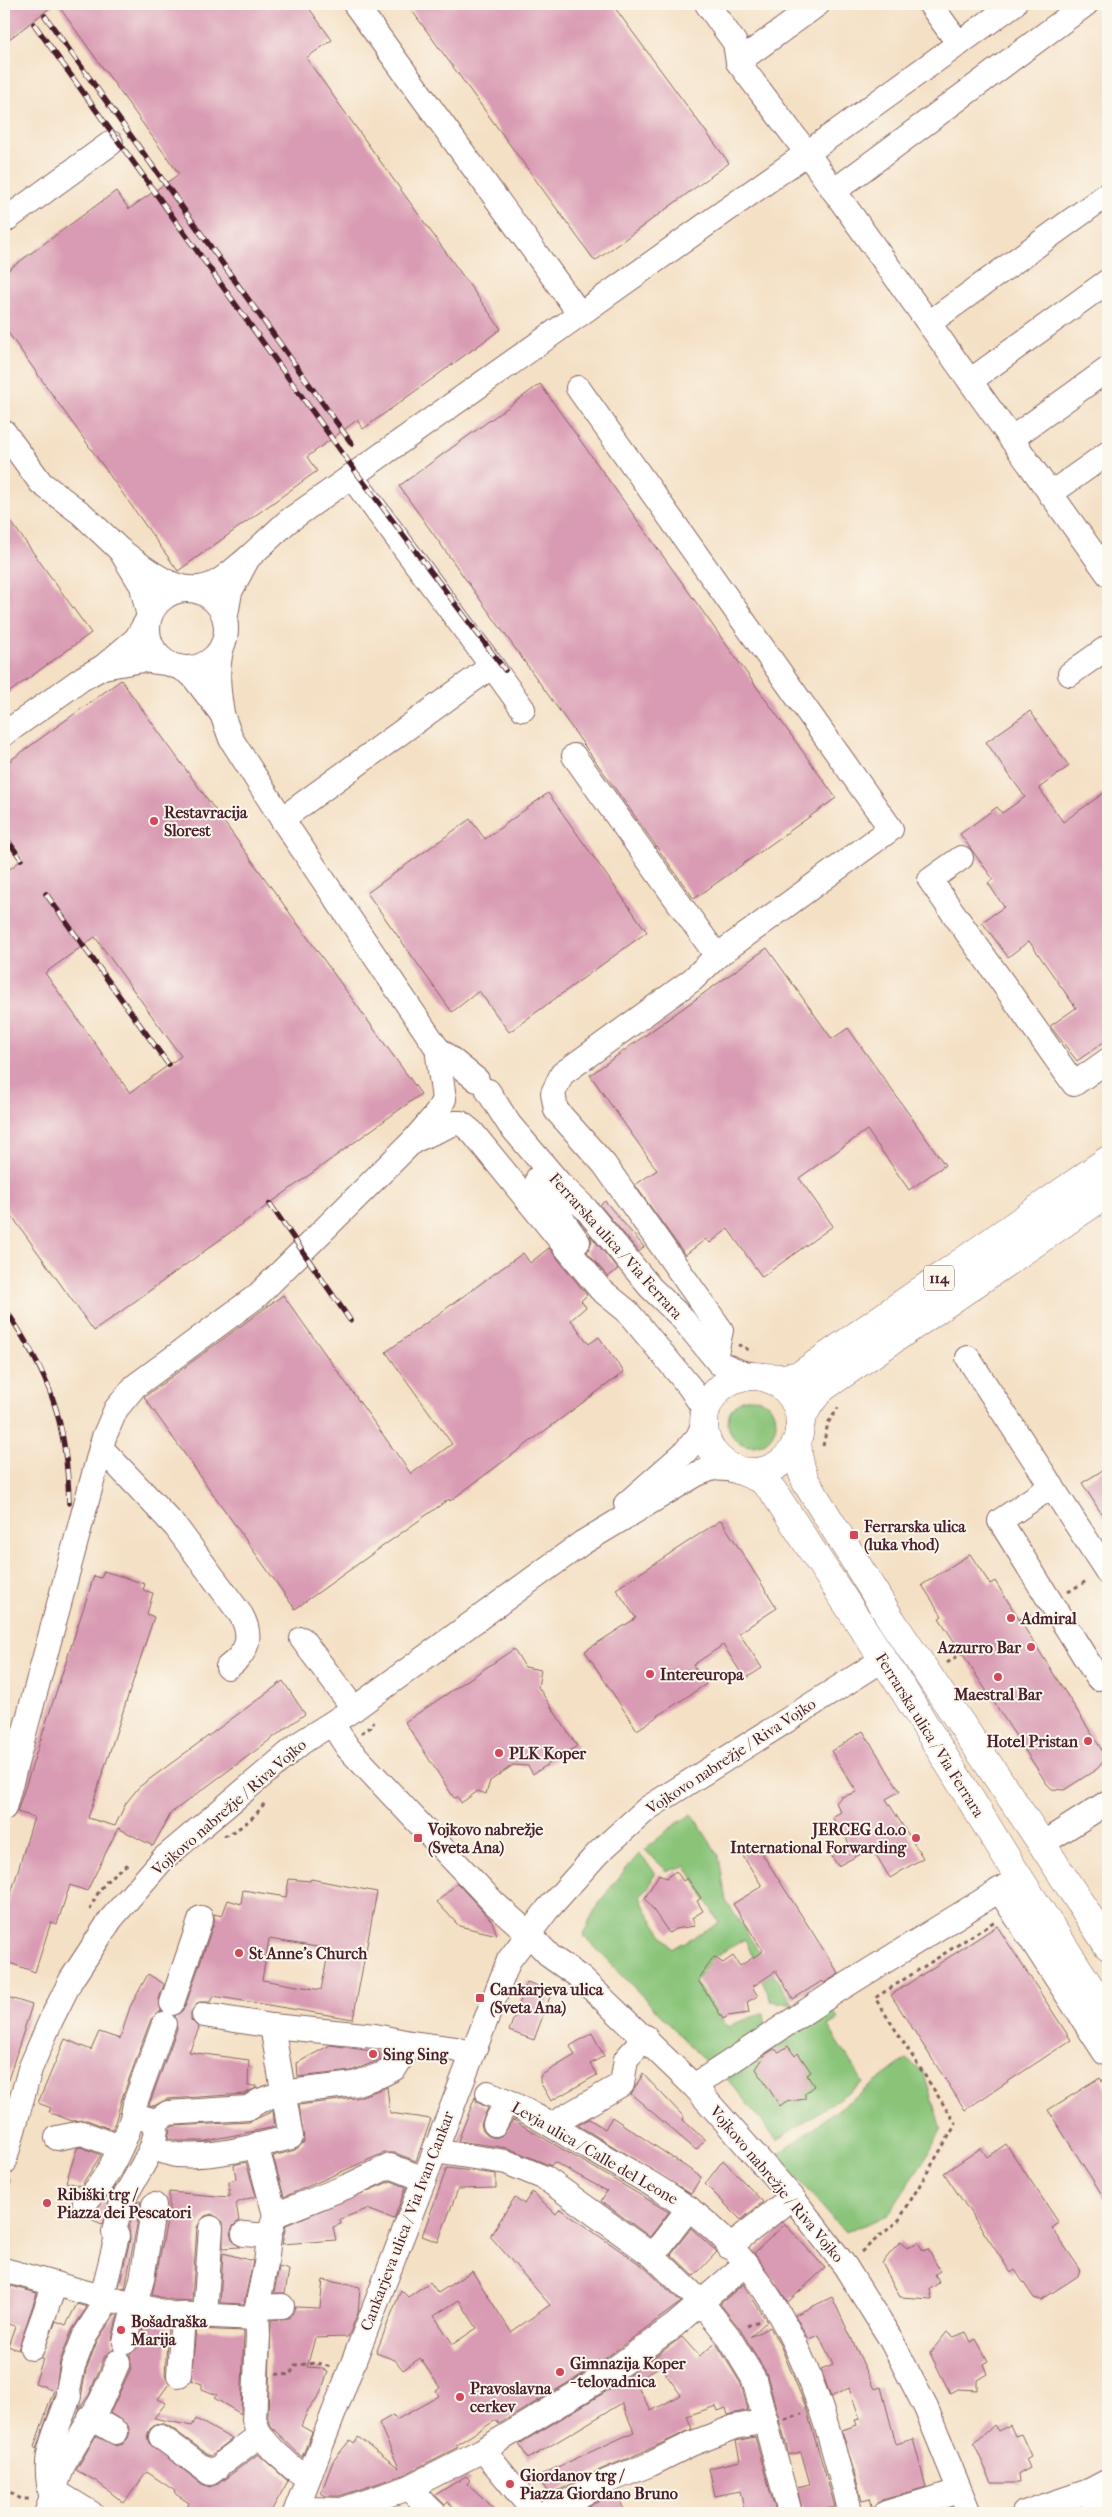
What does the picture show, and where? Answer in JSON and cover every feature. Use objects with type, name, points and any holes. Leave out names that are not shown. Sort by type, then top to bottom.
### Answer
[{"type":"main road","name":"114","points":[[1108,1160],[800,1375],[783,1378],[750,1376],[734,1379],[720,1387],[710,1400],[704,1414],[709,1446],[718,1458],[739,1470],[762,1471],[777,1465],[789,1454],[810,1400],[824,1387],[1108,1193]]},
{"type":"main road","name":"114","points":[[763,1377],[779,1384],[791,1395],[798,1409],[799,1432]]},
{"type":"main road","name":"Ferrarska ulica / Via Ferrara","points":[[799,1432],[798,1458],[806,1482],[892,1621],[1108,1946]]},
{"type":"main road","name":"Ferrarska ulica / Via Ferrara","points":[[739,1470],[762,1480],[773,1490],[884,1660],[1009,1884],[1108,2015]]},
{"type":"street","points":[[355,4],[580,314]]},
{"type":"street","points":[[707,4],[735,43],[738,62],[807,153],[1050,494],[1100,547],[1108,574]]},
{"type":"street","points":[[738,62],[818,4]]},
{"type":"street","points":[[930,4],[959,44]]},
{"type":"street","points":[[4,734],[83,678],[103,667],[136,639],[155,606],[164,597],[175,591],[204,587],[218,582],[248,558],[287,522],[1014,4]]},
{"type":"street","points":[[834,191],[1086,4]]},
{"type":"street","points":[[4,221],[111,144]]},
{"type":"street","points":[[929,323],[1108,194]]},
{"type":"street","points":[[970,380],[1108,281]]},
{"type":"street","points":[[1011,438],[1108,369]]},
{"type":"street","points":[[578,388],[891,829],[717,956],[692,980],[572,1066],[562,1074],[553,1093],[556,1110],[604,1164],[721,1330],[715,1358]]},
{"type":"street","points":[[4,432],[41,483],[82,514],[120,550],[169,583],[201,592],[212,598],[221,608],[226,632],[218,664],[217,684],[222,714],[230,738],[282,819],[436,1048],[448,1114],[472,1129],[600,1289],[627,1311],[689,1386],[702,1406],[704,1423],[698,1437],[684,1453],[582,1543]]},
{"type":"street","points":[[1050,494],[1108,453]]},
{"type":"street","points":[[351,476],[523,709]]},
{"type":"street","points":[[120,550],[142,586],[149,617],[147,630],[150,643],[156,654],[192,675],[222,714]]},
{"type":"street","points":[[225,620],[230,592],[248,558]]},
{"type":"street","points":[[103,667],[143,660],[192,668],[204,664],[215,656],[222,646]]},
{"type":"street","points":[[1070,674],[1108,648]]},
{"type":"street","points":[[282,819],[492,666]]},
{"type":"street","points":[[574,756],[717,956]]},
{"type":"street","points":[[961,858],[930,880],[1074,1084],[1108,1060]]},
{"type":"street","name":"Ferrarska ulica / Via Ferrara","points":[[436,1048],[483,1085],[509,1124],[560,1184],[586,1209],[650,1287],[681,1317],[719,1363],[740,1372],[763,1377]]},
{"type":"street","points":[[4,1808],[101,1448],[116,1409],[134,1386],[257,1296],[413,1141],[437,1113],[444,1100],[445,1092],[455,1080],[470,1077],[483,1085],[490,1098],[487,1112],[472,1129]]},
{"type":"street","points":[[413,1141],[449,1124],[472,1129],[521,1217],[591,1299],[618,1325],[660,1350]]},
{"type":"street","points":[[968,1358],[1108,1574]]},
{"type":"street","points":[[101,1448],[176,1527],[241,1615],[247,1626],[247,1645],[243,1653],[228,1667]]},
{"type":"street","points":[[582,1543],[697,1474],[713,1468],[739,1470]]},
{"type":"street","points":[[1052,1486],[1000,1521],[1098,1678],[1108,1673]]},
{"type":"street","name":"Vojkovo nabrežje / Riva Vojko","points":[[7,2172],[20,2099],[50,2020],[71,1980],[110,1919],[163,1859],[302,1742],[342,1717],[582,1543]]},
{"type":"street","points":[[302,1639],[342,1717]]},
{"type":"street","name":"Vojkovo nabrežje / Riva Vojko","points":[[529,1934],[598,1853],[648,1808],[667,1794],[884,1660]]},
{"type":"street","name":"Vojkovo nabrežje / Riva Vojko","points":[[342,1717],[348,1748],[494,1903],[529,1934],[551,1957],[582,1978],[694,2086],[792,2197],[845,2266],[890,2338],[926,2408],[968,2513]]},
{"type":"street","points":[[1042,1844],[1108,1802]]},
{"type":"street","points":[[694,2086],[835,1992],[1009,1884],[1101,2048],[1105,2053],[1108,2052]]},
{"type":"street","points":[[85,2202],[96,2192],[120,2147],[134,2115],[135,2103],[201,1918]]},
{"type":"street","name":"Cankarjeva ulica / Via Ivan Cankar","points":[[297,2510],[471,2054],[509,1960],[529,1934]]},
{"type":"street","points":[[204,2015],[272,2026],[375,2036],[455,2049],[471,2054]]},
{"type":"street","points":[[152,2147],[176,2155],[194,2155],[256,2146],[291,2137],[272,2026]]},
{"type":"street","points":[[559,2130],[622,2084],[626,2059],[646,2038]]},
{"type":"street","points":[[134,2115],[156,2121],[168,2113],[248,2108],[258,2101],[282,2093],[354,2084],[381,2075],[394,2068],[410,2043]]},
{"type":"street","name":"Levja ulica / Calle del Leone","points":[[496,2124],[496,2097],[559,2130],[686,2207],[720,2236],[778,2311],[818,2396],[850,2513]]},
{"type":"street","points":[[44,2502],[48,2452],[69,2396],[68,2392],[74,2366],[85,2335],[104,2304],[102,2297],[117,2236],[114,2232],[117,2217],[152,2147],[157,2132],[156,2121]]},
{"type":"street","points":[[57,2138],[82,2133],[120,2147]]},
{"type":"street","points":[[256,2146],[272,2225],[257,2313],[258,2336],[254,2420],[260,2435],[281,2458],[308,2478]]},
{"type":"street","points":[[435,2148],[447,2153],[506,2162],[545,2178],[653,2256],[702,2302],[728,2336],[754,2379],[772,2421],[790,2513]]},
{"type":"street","points":[[244,2234],[272,2225],[390,2166],[424,2179]]},
{"type":"street","points":[[297,2510],[342,2510],[408,2488],[483,2450],[599,2380],[702,2302],[737,2256],[792,2197]]},
{"type":"street","points":[[44,2502],[90,2417],[101,2401],[122,2352],[135,2306],[154,2205]]},
{"type":"street","points":[[660,2246],[686,2207]]},
{"type":"street","points":[[179,2375],[194,2316],[211,2228]]},
{"type":"street","points":[[4,2270],[135,2306],[194,2316],[257,2313],[282,2306]]},
{"type":"street","points":[[32,2348],[55,2284]]},
{"type":"street","points":[[90,2417],[116,2432]]},
{"type":"street","points":[[545,2513],[608,2481],[651,2464],[691,2444],[735,2427],[772,2421]]},
{"type":"street","points":[[162,2437],[210,2473],[260,2435]]},
{"type":"street","points":[[483,2450],[535,2513]]},
{"type":"street","points":[[1024,2513],[1098,2486],[1099,2513]]},
{"type":"street","points":[[408,2488],[434,2513]]},
{"type":"street","points":[[886,2513],[959,2491]]},
{"type":"street","points":[[44,2502],[63,2496],[91,2513]]},
{"type":"path","points":[[822,1453],[824,1433],[828,1423],[844,1402]]},
{"type":"path","points":[[221,1837],[232,1833],[260,1811],[268,1797]]},
{"type":"path","points":[[845,2266],[899,2220],[956,2124],[875,1998],[998,1919]]},
{"type":"path","points":[[4,2208],[7,2172]]},
{"type":"path","points":[[256,2373],[290,2375],[295,2365],[317,2363],[349,2373]]},
{"type":"path","points":[[772,2421],[805,2413]]},
{"type":"path","points":[[4,2488],[21,2499],[44,2502]]},
{"type":"green space","points":[[752,1398],[761,1400],[769,1405],[774,1413],[776,1422],[774,1431],[769,1439],[761,1444],[752,1446],[743,1444],[735,1439],[730,1431],[728,1422],[730,1413],[735,1405],[743,1400]]},
{"type":"green space","points":[[692,1814],[719,1856],[726,1901],[794,2005],[771,2001],[745,1939],[712,1958],[695,1982],[727,2026],[764,2013],[766,2028],[707,2063],[584,1936],[592,1914],[615,1882],[639,1854],[655,1872],[649,1887],[640,1896],[646,1910],[672,1949],[719,1923],[686,1866],[667,1871],[645,1850],[670,1828]]},
{"type":"green space","points":[[828,2005],[839,2019],[828,2026],[863,2082],[777,2140],[724,2075]]},
{"type":"green space","points":[[906,2059],[924,2073],[941,2130],[926,2158],[888,2215],[845,2233],[777,2155]]},
{"type":"building","points":[[4,4],[55,4],[4,43]]},
{"type":"building","points":[[57,4],[306,4],[332,40],[306,58],[501,329],[363,429],[357,420],[307,457],[317,471],[178,571],[4,327],[4,273],[116,191],[129,209],[179,174]]},
{"type":"building","points":[[407,4],[612,4],[729,163],[595,261]]},
{"type":"building","points":[[540,384],[836,798],[694,899],[399,486]]},
{"type":"building","points":[[4,512],[91,633],[4,696]]},
{"type":"building","points":[[121,680],[421,1094],[94,1331],[4,1205],[4,873],[23,859],[4,833],[4,765]],"holes":[[[95,937],[181,1056],[130,1093],[45,973]]]},
{"type":"building","points":[[1030,711],[1069,766],[1039,788],[1063,822],[1108,790],[1108,1039],[1077,1061],[1050,1026],[1076,1008],[1029,941],[1008,957],[982,922],[1004,907],[988,883],[993,879],[960,834],[997,807],[1002,813],[1025,797],[986,742]]},
{"type":"building","points":[[548,793],[647,932],[509,1032],[479,991],[452,1012],[367,893],[470,819],[485,839]]},
{"type":"building","points":[[767,948],[832,1039],[848,1028],[945,1165],[909,1190],[867,1130],[799,1178],[833,1226],[762,1277],[728,1229],[710,1243],[706,1239],[685,1255],[635,1185],[657,1170],[590,1075]]},
{"type":"building","points":[[605,1201],[644,1247],[639,1252],[600,1205]]},
{"type":"building","points":[[590,1235],[618,1269],[608,1277],[587,1252],[592,1241]]},
{"type":"building","points":[[549,1248],[587,1295],[581,1301],[586,1307],[571,1320],[589,1344],[599,1337],[624,1372],[450,1501],[449,1499],[295,1609],[144,1397],[283,1295],[411,1474],[452,1444],[386,1352],[523,1253],[530,1263]]},
{"type":"building","points":[[1108,1467],[1108,1524],[1082,1483]]},
{"type":"building","points":[[721,1520],[777,1608],[739,1633],[762,1668],[745,1679],[723,1645],[693,1665],[706,1684],[637,1730],[585,1651],[636,1618],[616,1589]]},
{"type":"building","points":[[970,1554],[990,1584],[995,1581],[1105,1755],[1103,1762],[1097,1769],[1064,1790],[1052,1789],[1047,1784],[939,1618],[942,1616],[922,1585]]},
{"type":"building","points":[[104,1571],[145,1584],[143,1590],[153,1593],[147,1614],[154,1617],[88,1818],[115,1826],[126,1803],[139,1787],[283,1681],[305,1714],[171,1813],[153,1846],[118,1828],[87,1891],[70,1885],[57,1924],[51,1922],[35,1972],[4,1961],[4,1906],[7,1907],[34,1817],[17,1812],[94,1576],[101,1578]]},
{"type":"building","points":[[514,1649],[525,1667],[541,1670],[538,1687],[577,1746],[533,1774],[528,1766],[513,1765],[490,1781],[486,1794],[478,1791],[461,1803],[458,1797],[454,1798],[405,1722]]},
{"type":"building","points":[[863,1731],[900,1791],[886,1799],[923,1858],[890,1878],[872,1848],[838,1866],[830,1854],[849,1843],[832,1817],[841,1812],[836,1803],[841,1797],[857,1792],[831,1751]]},
{"type":"building","points":[[756,1844],[839,1974],[824,1983],[822,1981],[793,1999],[776,1971],[752,1987],[758,1996],[747,2002],[749,2013],[728,2016],[723,2019],[698,1980],[714,1957],[723,1963],[733,1956],[740,1966],[763,1951],[733,1904],[762,1886],[741,1853]]},
{"type":"building","points":[[676,1871],[683,1881],[687,1878],[701,1898],[697,1901],[703,1911],[692,1918],[695,1926],[675,1929],[669,1933],[645,1898],[659,1874],[666,1878]]},
{"type":"building","points":[[289,1879],[310,1881],[311,1879],[377,1892],[353,2019],[213,1996],[210,2002],[199,2002],[191,2012],[191,2020],[199,2028],[189,2052],[249,2060],[248,2086],[256,2086],[256,2088],[244,2094],[167,2099],[154,2106],[149,2105],[177,2029],[175,2016],[185,2007],[214,1922],[214,1914],[222,1916],[228,1900],[241,1904],[243,1890],[286,1897]],"holes":[[[269,1939],[329,1949],[321,1990],[262,1980]]]},
{"type":"building","points":[[457,1883],[492,1921],[497,1935],[459,1926],[437,1902]]},
{"type":"building","points":[[997,1926],[1071,2040],[965,2110],[891,1995]]},
{"type":"building","points":[[148,1974],[164,1984],[159,1999],[161,2011],[151,2019],[122,2098],[113,2130],[87,2120],[72,2121],[49,2112],[51,2108],[38,2103],[65,2039],[91,2050],[99,2032],[120,2039],[130,2007]]},
{"type":"building","points":[[527,1982],[552,1991],[534,2040],[509,2031]]},
{"type":"building","points":[[4,1996],[32,2005],[7,2083],[4,2083]]},
{"type":"building","points":[[592,2033],[604,2056],[590,2064],[597,2075],[551,2101],[540,2082],[540,2076],[575,2055],[570,2046]]},
{"type":"building","points":[[330,2045],[379,2052],[380,2060],[351,2071],[298,2077],[297,2063]]},
{"type":"building","points":[[788,2046],[795,2056],[798,2053],[811,2072],[807,2075],[814,2086],[805,2093],[805,2099],[785,2102],[780,2106],[756,2069],[765,2055],[774,2049],[779,2052]]},
{"type":"building","points":[[643,2074],[684,2117],[683,2120],[705,2140],[696,2150],[631,2094]]},
{"type":"building","points":[[1100,2078],[1108,2091],[1108,2204],[1048,2110]]},
{"type":"building","points":[[387,2087],[390,2113],[431,2119],[416,2161],[395,2153],[384,2153],[284,2197],[273,2156],[295,2150],[304,2142],[299,2105],[356,2098]]},
{"type":"building","points":[[475,2097],[477,2102],[488,2108],[481,2124],[483,2131],[488,2136],[495,2138],[503,2135],[513,2120],[669,2212],[650,2237],[601,2201],[607,2191],[554,2162],[551,2166],[508,2148],[458,2141]]},
{"type":"building","points":[[273,2111],[275,2127],[205,2141],[178,2141],[168,2138],[170,2129],[173,2126],[249,2122]]},
{"type":"building","points":[[612,2117],[701,2177],[691,2194],[578,2125],[589,2119],[605,2129]]},
{"type":"building","points":[[1006,2144],[1059,2223],[1052,2228],[1080,2269],[1078,2276],[1041,2300],[1034,2298],[1015,2270],[1011,2273],[944,2173],[981,2148],[987,2157]]},
{"type":"building","points":[[81,2147],[101,2155],[81,2186],[66,2182],[77,2148]]},
{"type":"building","points":[[723,2160],[763,2202],[741,2220],[705,2184]]},
{"type":"building","points":[[246,2162],[256,2196],[236,2203],[239,2221],[233,2226],[230,2233],[232,2240],[240,2247],[223,2248],[223,2222],[212,2214],[205,2216],[197,2227],[192,2301],[173,2300],[152,2295],[169,2211],[169,2192],[229,2197],[229,2181],[236,2179],[234,2165]]},
{"type":"building","points":[[447,2168],[496,2174],[496,2188],[458,2189],[438,2242],[422,2236]]},
{"type":"building","points":[[391,2181],[406,2187],[394,2219],[367,2209],[340,2219],[341,2224],[333,2227],[336,2240],[282,2244],[286,2225]]},
{"type":"building","points":[[115,2185],[102,2224],[86,2217],[95,2211]]},
{"type":"building","points":[[532,2192],[556,2214],[560,2209],[644,2267],[681,2302],[591,2369],[499,2424],[496,2420],[456,2445],[458,2447],[403,2475],[340,2496],[326,2496],[321,2493],[333,2461],[350,2440],[354,2443],[358,2437],[399,2468],[379,2423],[393,2415],[396,2420],[439,2396],[436,2391],[440,2388],[420,2358],[403,2370],[395,2360],[376,2353],[401,2290],[408,2297],[430,2282],[438,2293],[472,2271],[511,2332],[550,2305],[490,2236],[515,2197],[524,2204]],"holes":[[[459,2300],[477,2328],[453,2344],[434,2316]]]},
{"type":"building","points":[[138,2201],[141,2202],[125,2289],[119,2287],[130,2239],[129,2227]]},
{"type":"building","points":[[785,2224],[825,2268],[788,2302],[754,2253]]},
{"type":"building","points":[[691,2228],[717,2252],[694,2276],[671,2254]]},
{"type":"building","points":[[900,2242],[907,2248],[918,2242],[923,2251],[928,2249],[940,2271],[935,2274],[939,2283],[930,2289],[932,2299],[900,2297],[882,2263]]},
{"type":"building","points":[[223,2253],[253,2261],[244,2304],[220,2303]]},
{"type":"building","points":[[279,2267],[289,2270],[285,2293],[274,2293]]},
{"type":"building","points":[[323,2280],[360,2287],[358,2313],[348,2337],[315,2338],[307,2367],[321,2368],[328,2372],[320,2394],[308,2410],[301,2426],[312,2432],[302,2457],[272,2428],[268,2418],[271,2320],[289,2318],[295,2307],[320,2308]]},
{"type":"building","points":[[743,2284],[767,2321],[750,2337],[770,2327],[781,2347],[805,2405],[835,2507],[803,2513],[797,2487],[810,2484],[801,2452],[789,2455],[766,2372],[740,2329],[720,2304]]},
{"type":"building","points":[[11,2286],[37,2293],[18,2350],[8,2346],[15,2326],[4,2323],[4,2308]]},
{"type":"building","points":[[832,2297],[875,2389],[881,2387],[896,2444],[913,2439],[926,2487],[882,2500],[873,2509],[870,2498],[862,2500],[842,2430],[857,2425],[855,2420],[860,2419],[849,2388],[831,2397],[821,2370],[833,2365],[819,2335],[808,2339],[795,2315]]},
{"type":"building","points":[[77,2304],[87,2307],[72,2330],[60,2361],[55,2395],[36,2449],[34,2447],[54,2390],[35,2383],[43,2359],[41,2358],[56,2321],[66,2325]]},
{"type":"building","points":[[115,2314],[118,2315],[112,2339],[114,2349],[105,2356],[89,2395],[79,2409],[86,2370],[97,2341]]},
{"type":"building","points":[[145,2322],[168,2327],[165,2374],[169,2384],[158,2399],[166,2403],[154,2418],[192,2426],[196,2419],[232,2439],[210,2456],[162,2423],[150,2429],[147,2436],[149,2443],[202,2484],[209,2487],[218,2484],[258,2454],[288,2481],[270,2513],[183,2513],[189,2503],[147,2472],[124,2503],[96,2481],[76,2470],[96,2436],[116,2446],[123,2444],[128,2438],[130,2432],[128,2425],[110,2413],[131,2368],[130,2355],[138,2346]]},
{"type":"building","points":[[196,2329],[244,2331],[241,2414],[214,2398],[217,2395],[202,2389],[202,2384],[191,2380]]},
{"type":"building","points":[[947,2332],[954,2337],[966,2332],[971,2342],[976,2339],[988,2361],[983,2364],[987,2374],[977,2380],[977,2390],[957,2389],[950,2393],[930,2353]]},
{"type":"building","points":[[682,2337],[699,2356],[716,2343],[741,2384],[748,2410],[728,2415],[726,2408],[718,2411],[716,2406],[687,2416],[692,2429],[549,2495],[538,2476],[634,2432],[622,2403],[528,2459],[519,2444],[607,2391]],"holes":[[[660,2366],[681,2395],[651,2411],[635,2382]]]},
{"type":"building","points":[[994,2425],[998,2431],[1010,2425],[1015,2436],[1021,2434],[1031,2456],[1026,2459],[1030,2468],[1019,2474],[1020,2483],[992,2483],[974,2444]]},
{"type":"building","points":[[755,2437],[776,2513],[745,2513],[740,2491],[715,2496],[709,2468],[740,2461],[736,2441]]},
{"type":"building","points":[[466,2476],[470,2480],[467,2484],[498,2513],[460,2513],[448,2502],[445,2505],[435,2495]]},
{"type":"building","points":[[618,2492],[623,2509],[620,2510],[621,2513],[575,2513]]},
{"type":"railway","points":[[45,16],[352,444]]},
{"type":"railway","points":[[34,24],[356,472],[505,670]]},
{"type":"railway","points":[[4,835],[21,859]]},
{"type":"railway","points":[[46,894],[168,1064]]},
{"type":"railway","points":[[270,1204],[350,1320]]},
{"type":"railway","points":[[4,1307],[33,1355],[53,1400],[60,1423],[64,1447],[68,1474],[69,1503]]},
{"type":"place","name":"Restavracija Slorest","points":[[154,821]]},
{"type":"place","name":"Ferrarska ulica (luka vhod)","points":[[854,1535]]},
{"type":"place","name":"Admiral","points":[[1011,1618]]},
{"type":"place","name":"Azzurro Bar","points":[[1031,1647]]},
{"type":"place","name":"Intereuropa","points":[[650,1674]]},
{"type":"place","name":"Maestral Bar","points":[[998,1677]]},
{"type":"place","name":"Hotel Pristan","points":[[1088,1741]]},
{"type":"place","name":"PLK Koper","points":[[499,1753]]},
{"type":"place","name":"Vojkovo nabrežje (Sveta Ana)","points":[[418,1838]]},
{"type":"place","name":"JERCEG d.o.o International Forwarding","points":[[916,1838]]},
{"type":"place","name":"St Anne's Church","points":[[239,1953]]},
{"type":"place","name":"Cankarjeva ulica (Sveta Ana)","points":[[480,1998]]},
{"type":"place","name":"Sing Sing","points":[[373,2054]]},
{"type":"place","name":"Ribiški trg / Piazza dei Pescatori","points":[[47,2203]]},
{"type":"place","name":"Bošadraška Marija","points":[[121,2330]]},
{"type":"place","name":"Gimnazija Koper - telovadnica","points":[[560,2372]]},
{"type":"place","name":"Pravoslavna cerkev","points":[[460,2397]]},
{"type":"place","name":"Giordanov trg / Piazza Giordano Bruno","points":[[510,2484]]}]
